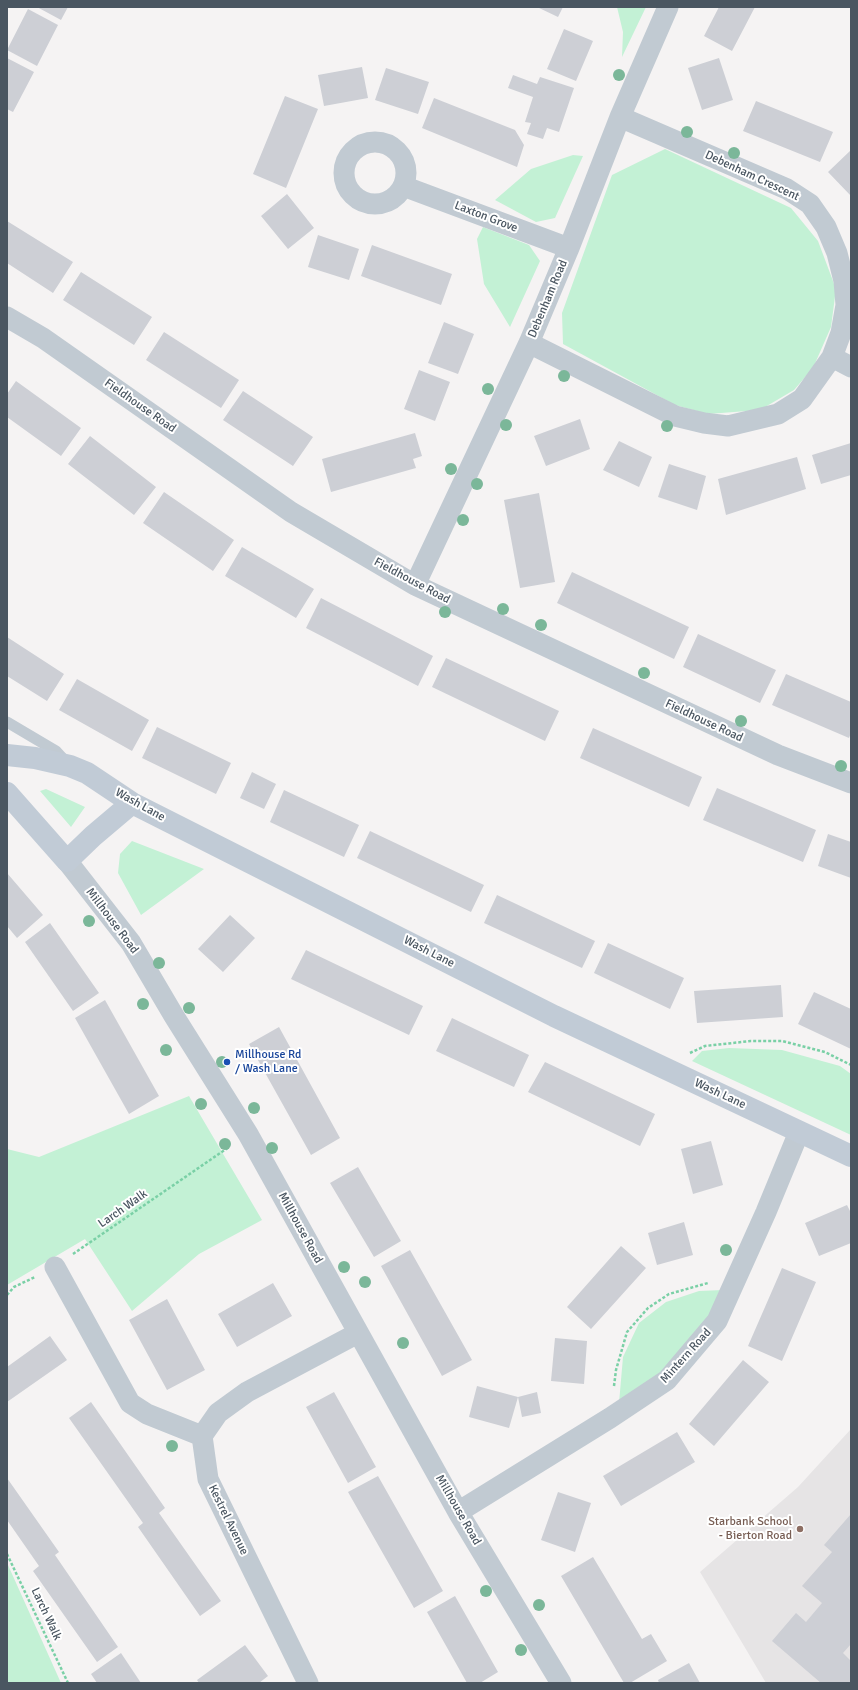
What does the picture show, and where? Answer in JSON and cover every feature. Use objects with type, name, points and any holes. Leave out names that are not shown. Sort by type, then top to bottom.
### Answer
[{"type":"street","name":"Debenham Road","points":[[415,585],[529,343],[569,248],[620,117],[668,7]]},
{"type":"street","name":"Debenham Crescent","points":[[529,343],[675,416],[704,423],[728,426],[778,414],[802,399],[832,357],[841,334],[846,305],[844,281],[837,253],[826,227],[810,204],[787,189],[620,117]]},
{"type":"street","name":"Laxton Grove","points":[[403,186],[569,248]]},
{"type":"street","name":"Fieldhouse Road","points":[[7,317],[43,338],[291,512],[415,585],[778,755],[851,783]]},
{"type":"street","points":[[832,357],[851,367]]},
{"type":"street","name":"Wash Lane","points":[[7,756],[35,758],[70,766],[87,773],[132,803],[547,1012],[851,1156]]},
{"type":"street","name":"Millhouse Road","points":[[7,793],[67,861],[131,943],[174,1016],[248,1134],[458,1512],[561,1683]]},
{"type":"street","points":[[67,861],[93,836],[132,803]]},
{"type":"street","name":"Mintern Road","points":[[458,1512],[610,1418],[667,1380],[717,1321],[766,1212],[799,1132]]},
{"type":"street","points":[[55,1267],[130,1403],[147,1414],[202,1436],[218,1413],[247,1392],[358,1333]]},
{"type":"street","name":"Kestrel Avenue","points":[[202,1436],[208,1479],[308,1683]]},
{"type":"lane","points":[[7,722],[56,751],[70,766]]},
{"type":"path","points":[[663,1067],[705,1046],[751,1041],[782,1041],[825,1052],[851,1065]]},
{"type":"path","name":"Larch Walk","points":[[7,1295],[14,1287],[55,1267],[248,1134]]},
{"type":"path","points":[[610,1418],[616,1370],[627,1332],[648,1308],[669,1294],[705,1283],[736,1281]]},
{"type":"path","name":"Larch Walk","points":[[7,1554],[68,1683]]},
{"type":"shaded area","name":"Starbank School - Bierton Road","points":[[851,1429],[851,1683],[766,1683],[700,1572],[798,1487]]},
{"type":"green space","points":[[617,7],[646,7],[622,57],[623,32]]},
{"type":"green space","points":[[665,149],[791,208],[818,241],[836,289],[831,327],[813,368],[794,390],[760,410],[708,414],[675,405],[563,344],[562,313],[612,175]]},
{"type":"green space","points":[[573,155],[583,156],[555,218],[536,222],[495,200],[531,169]]},
{"type":"green space","points":[[483,227],[529,245],[540,261],[510,327],[484,284],[477,239]]},
{"type":"green space","points":[[46,789],[85,807],[71,827],[40,791]]},
{"type":"green space","points":[[132,841],[204,869],[141,915],[118,873],[120,854]]},
{"type":"green space","points":[[729,1048],[782,1050],[840,1066],[851,1074],[851,1135],[692,1061],[702,1051]]},
{"type":"green space","points":[[189,1096],[262,1220],[199,1254],[132,1311],[85,1239],[7,1285],[7,1149],[39,1157]]},
{"type":"green space","points":[[723,1290],[711,1317],[662,1375],[619,1403],[623,1357],[639,1323],[666,1302],[699,1291]]},
{"type":"green space","points":[[7,1564],[8,1565],[61,1683],[7,1683]]},
{"type":"building","points":[[37,7],[68,7],[61,20]]},
{"type":"building","points":[[537,7],[563,7],[558,17]]},
{"type":"building","points":[[719,7],[755,7],[732,51],[704,36]]},
{"type":"building","points":[[28,9],[58,25],[37,66],[7,50]]},
{"type":"building","points":[[564,29],[593,41],[576,81],[547,69]]},
{"type":"building","points":[[7,58],[34,72],[13,112],[7,109]]},
{"type":"building","points":[[719,58],[733,100],[702,110],[688,68]]},
{"type":"building","points":[[362,67],[368,98],[324,106],[318,75]]},
{"type":"building","points":[[386,68],[429,82],[418,114],[375,100]]},
{"type":"building","points":[[513,75],[537,84],[540,77],[574,88],[559,132],[547,128],[543,139],[527,134],[531,123],[525,122],[533,97],[508,88]]},
{"type":"building","points":[[285,96],[318,109],[286,188],[253,174]]},
{"type":"building","points":[[434,98],[515,130],[524,145],[517,167],[422,128]]},
{"type":"building","points":[[756,101],[833,132],[820,162],[743,131]]},
{"type":"building","points":[[851,150],[851,196],[828,172]]},
{"type":"building","points":[[287,194],[314,228],[288,249],[261,216]]},
{"type":"building","points":[[7,221],[73,262],[53,293],[7,263]]},
{"type":"building","points":[[318,235],[359,249],[349,280],[308,267]]},
{"type":"building","points":[[372,245],[452,274],[441,305],[361,276]]},
{"type":"building","points":[[81,272],[152,317],[134,345],[63,300]]},
{"type":"building","points":[[444,322],[474,334],[458,374],[428,363]]},
{"type":"building","points":[[164,332],[239,380],[221,408],[146,360]]},
{"type":"building","points":[[419,370],[450,382],[435,421],[404,409]]},
{"type":"building","points":[[16,381],[81,428],[61,456],[7,417],[7,394]]},
{"type":"building","points":[[243,391],[313,437],[293,466],[223,420]]},
{"type":"building","points":[[580,419],[590,449],[546,466],[534,436]]},
{"type":"building","points":[[415,433],[422,456],[413,459],[416,468],[331,492],[322,459]]},
{"type":"building","points":[[90,436],[156,487],[134,515],[68,464]]},
{"type":"building","points":[[619,441],[652,457],[639,487],[603,470]]},
{"type":"building","points":[[851,443],[851,475],[821,484],[812,455]]},
{"type":"building","points":[[797,457],[806,489],[726,515],[718,479]]},
{"type":"building","points":[[669,464],[706,476],[697,510],[658,497]]},
{"type":"building","points":[[164,492],[234,540],[213,571],[143,523]]},
{"type":"building","points":[[539,493],[555,582],[520,588],[504,500]]},
{"type":"building","points":[[242,547],[314,589],[296,618],[225,576]]},
{"type":"building","points":[[572,572],[689,627],[674,659],[557,603]]},
{"type":"building","points":[[321,598],[433,656],[418,686],[306,628]]},
{"type":"building","points":[[698,634],[776,670],[760,703],[683,667]]},
{"type":"building","points":[[7,637],[64,674],[47,701],[7,676]]},
{"type":"building","points":[[446,658],[559,711],[545,741],[432,687]]},
{"type":"building","points":[[786,674],[851,702],[851,733],[849,738],[772,705]]},
{"type":"building","points":[[77,679],[149,720],[132,751],[59,710]]},
{"type":"building","points":[[157,727],[231,763],[216,794],[142,758]]},
{"type":"building","points":[[593,728],[702,777],[689,807],[580,758]]},
{"type":"building","points":[[252,772],[276,784],[264,809],[240,798]]},
{"type":"building","points":[[717,788],[816,830],[803,862],[703,820]]},
{"type":"building","points":[[284,790],[359,825],[344,857],[270,822]]},
{"type":"building","points":[[370,831],[484,885],[471,912],[357,858]]},
{"type":"building","points":[[828,834],[851,842],[851,878],[818,866]]},
{"type":"building","points":[[7,873],[43,915],[17,938],[7,926]]},
{"type":"building","points":[[497,895],[595,941],[582,968],[484,923]]},
{"type":"building","points":[[230,915],[255,938],[223,972],[198,949]]},
{"type":"building","points":[[50,923],[99,993],[73,1011],[25,942]]},
{"type":"building","points":[[608,943],[684,978],[670,1009],[594,973]]},
{"type":"building","points":[[306,950],[423,1006],[409,1035],[291,979]]},
{"type":"building","points":[[781,985],[783,1017],[697,1023],[694,991]]},
{"type":"building","points":[[814,992],[851,1009],[851,1049],[798,1024]]},
{"type":"building","points":[[105,1000],[159,1096],[129,1114],[75,1018]]},
{"type":"building","points":[[452,1018],[529,1055],[514,1087],[436,1051]]},
{"type":"building","points":[[279,1027],[340,1138],[311,1155],[249,1044]]},
{"type":"building","points":[[545,1062],[655,1114],[640,1146],[528,1092]]},
{"type":"building","points":[[711,1141],[723,1185],[693,1194],[681,1149]]},
{"type":"building","points":[[358,1167],[401,1241],[374,1257],[330,1183]]},
{"type":"building","points":[[847,1205],[851,1213],[851,1243],[819,1256],[805,1223]]},
{"type":"building","points":[[684,1222],[693,1255],[657,1265],[648,1233]]},
{"type":"building","points":[[621,1246],[646,1268],[591,1329],[567,1307]]},
{"type":"building","points":[[410,1250],[472,1360],[442,1376],[381,1266]]},
{"type":"building","points":[[782,1268],[816,1282],[782,1361],[748,1346]]},
{"type":"building","points":[[273,1283],[292,1316],[237,1347],[218,1314]]},
{"type":"building","points":[[167,1299],[205,1370],[167,1390],[129,1320]]},
{"type":"building","points":[[50,1336],[67,1360],[7,1402],[7,1367]]},
{"type":"building","points":[[555,1338],[587,1341],[584,1384],[551,1381]]},
{"type":"building","points":[[743,1360],[769,1382],[714,1446],[689,1424]]},
{"type":"building","points":[[477,1386],[518,1397],[509,1428],[469,1417]]},
{"type":"building","points":[[334,1392],[376,1467],[348,1483],[306,1407]]},
{"type":"building","points":[[537,1392],[541,1413],[522,1417],[518,1397]]},
{"type":"building","points":[[91,1402],[165,1508],[159,1513],[221,1601],[200,1616],[138,1527],[143,1523],[69,1418]]},
{"type":"building","points":[[677,1432],[695,1462],[621,1506],[603,1476]]},
{"type":"building","points":[[378,1476],[443,1591],[414,1608],[348,1492]]},
{"type":"building","points":[[7,1478],[59,1552],[55,1555],[118,1647],[97,1662],[33,1571],[39,1566],[7,1520]]},
{"type":"building","points":[[558,1492],[591,1503],[575,1552],[541,1540]]},
{"type":"building","points":[[851,1514],[851,1644],[843,1653],[851,1661],[851,1683],[821,1683],[772,1641],[796,1613],[806,1622],[822,1603],[802,1586],[832,1552],[824,1545]]},
{"type":"building","points":[[593,1557],[642,1639],[651,1634],[667,1661],[630,1683],[624,1683],[561,1576]]},
{"type":"building","points":[[455,1596],[498,1672],[480,1683],[467,1683],[427,1612]]},
{"type":"building","points":[[245,1645],[268,1676],[259,1683],[199,1683],[197,1680]]},
{"type":"building","points":[[121,1653],[141,1683],[97,1683],[91,1674]]},
{"type":"building","points":[[689,1663],[700,1683],[659,1683],[658,1680]]},
{"type":"place","name":"Millhouse Rd / Wash Lane","points":[[227,1062]]},
{"type":"place","name":"Starbank School - Bierton Road","points":[[800,1529]]}]
